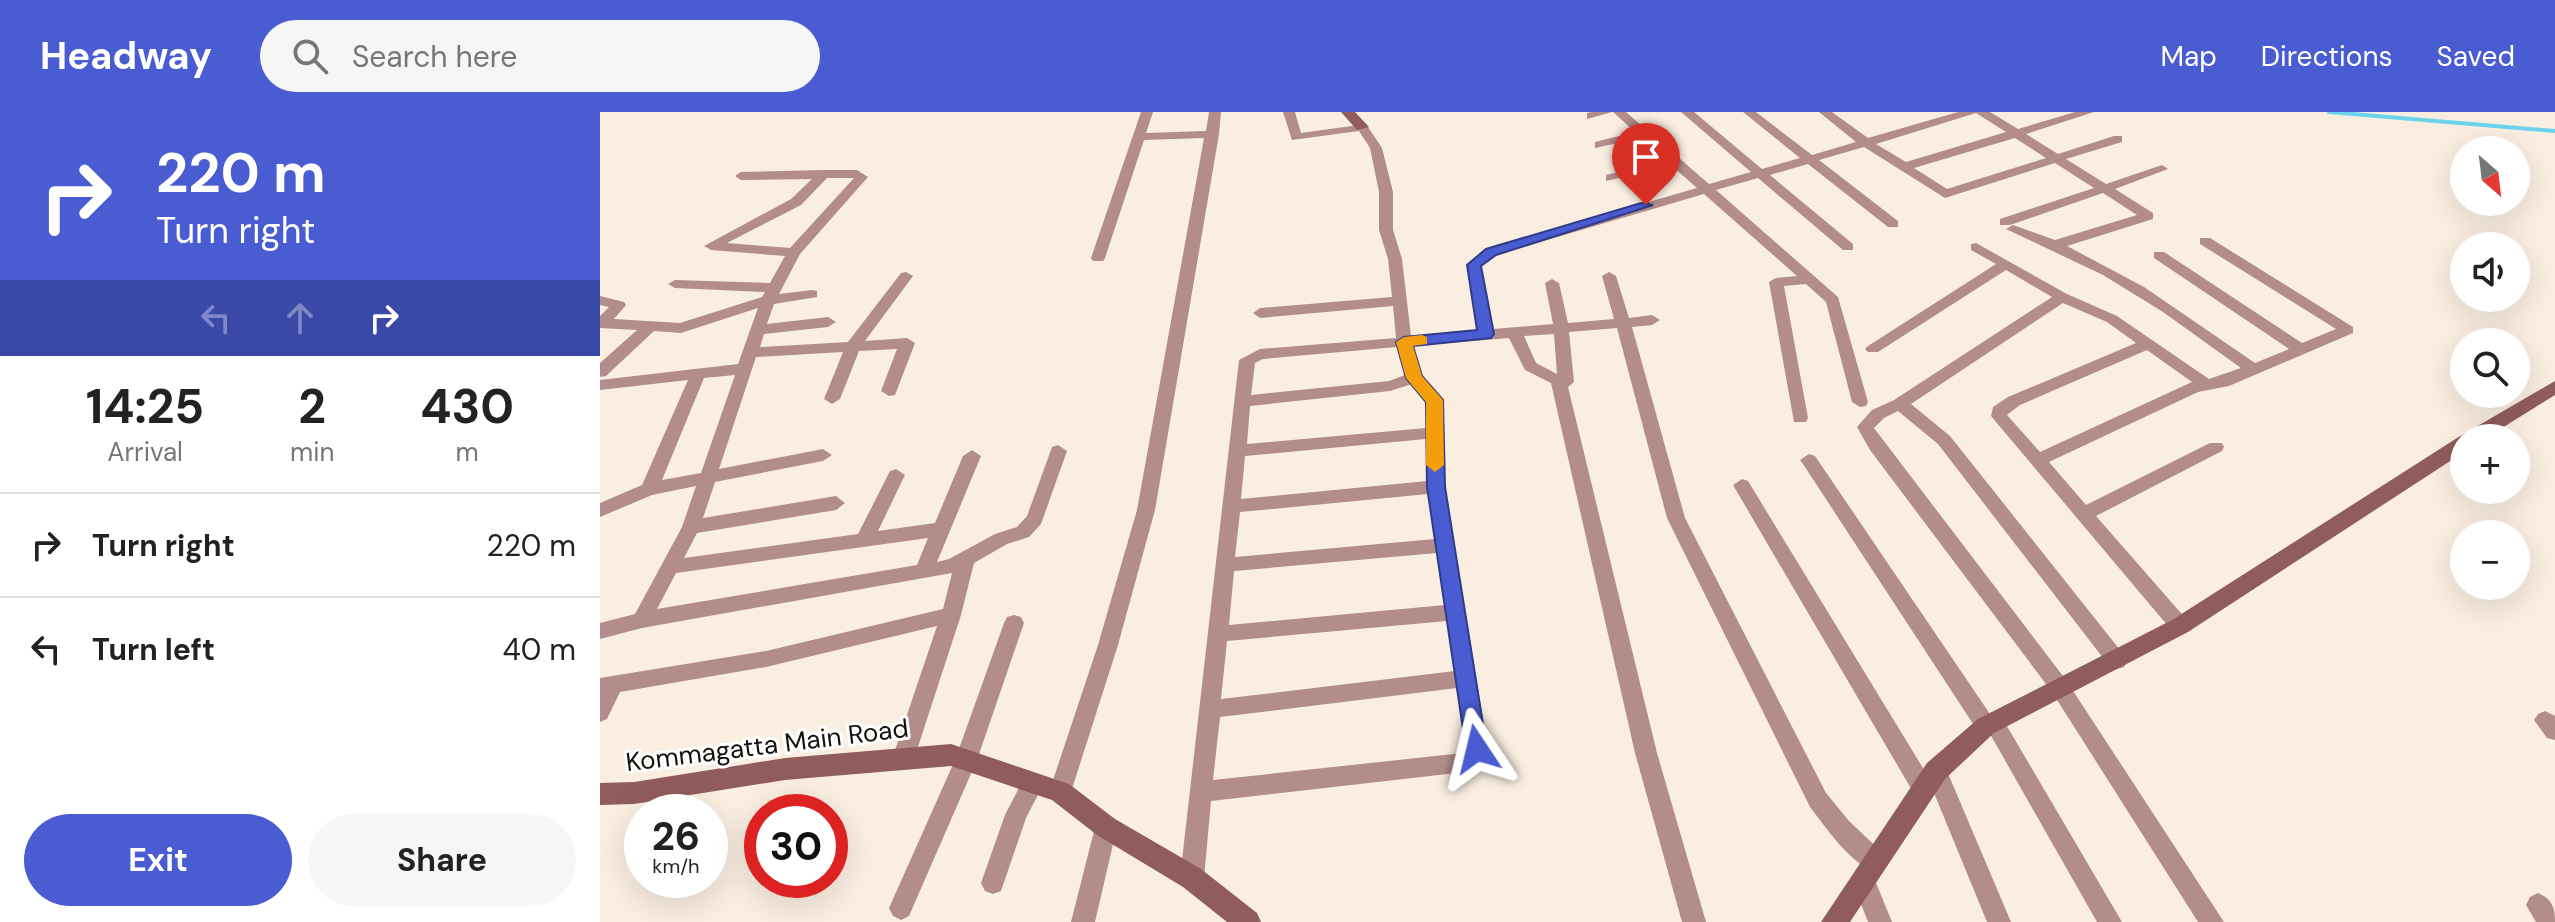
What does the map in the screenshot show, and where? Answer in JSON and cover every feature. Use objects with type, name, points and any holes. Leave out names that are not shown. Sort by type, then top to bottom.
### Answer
[{"type":"main road","points":[[1348,112],[1362,120]]},
{"type":"main road","points":[[2495,424],[2555,387]]},
{"type":"main road","points":[[1834,922],[1930,780],[1990,724],[2180,626],[2450,452]]},
{"type":"main road","name":"Kommagatta Main Road","points":[[600,794],[634,793],[785,769],[951,755],[1060,792],[1106,827],[1192,878],[1248,922]]},
{"type":"street","points":[[1098,258],[1147,112]]},
{"type":"street","points":[[1060,792],[1108,645],[1146,510],[1215,112]]},
{"type":"street","points":[[1200,792],[1465,762],[1473,758],[1477,749],[1436,487],[1434,400],[1414,378],[1404,342],[1395,259],[1386,230],[1386,192],[1376,148],[1362,120],[1296,137],[1289,112]]},
{"type":"street","points":[[1591,116],[1606,112]]},
{"type":"street","points":[[1619,112],[1833,300],[1860,402]]},
{"type":"street","points":[[1687,112],[1848,247]]},
{"type":"street","points":[[1749,112],[1893,224]]},
{"type":"street","points":[[1828,115],[1852,112]]},
{"type":"street","points":[[1486,334],[1474,265],[1491,252],[1971,112]]},
{"type":"street","points":[[1982,112],[2148,216],[2058,244]]},
{"type":"street","points":[[1907,166],[2088,112]]},
{"type":"street","points":[[1828,115],[1862,142],[1907,166],[1945,194],[2118,139]]},
{"type":"street","points":[[1138,137],[1213,134]]},
{"type":"street","points":[[1599,145],[1643,134]]},
{"type":"street","points":[[1611,178],[1675,161]]},
{"type":"street","points":[[2162,169],[2103,188],[2009,225],[2058,244],[2178,315],[2254,370]]},
{"type":"street","points":[[794,252],[711,246],[796,202],[824,174]]},
{"type":"street","points":[[642,620],[691,527],[771,294],[794,252],[862,177],[857,174],[741,176]]},
{"type":"street","points":[[2039,460],[2194,387],[2254,370],[2344,334],[2348,329],[2205,241]]},
{"type":"street","points":[[1976,247],[2062,297],[2112,319],[2207,385]]},
{"type":"street","points":[[2159,255],[2302,350]]},
{"type":"street","points":[[1873,349],[2006,264]]},
{"type":"street","points":[[832,399],[853,346],[906,276]]},
{"type":"street","points":[[1609,276],[1676,518],[1818,800],[1870,872],[1880,922]]},
{"type":"street","points":[[1800,418],[1776,282],[1809,279]]},
{"type":"street","points":[[1515,332],[1527,365],[1566,382],[1561,328],[1552,283]]},
{"type":"street","points":[[675,284],[771,294],[812,294]]},
{"type":"street","points":[[601,324],[688,326],[771,294]]},
{"type":"street","points":[[2062,297],[1900,404],[1878,414],[1865,427],[1876,446],[2059,686],[2212,922]]},
{"type":"street","points":[[600,300],[619,305],[601,324]]},
{"type":"street","points":[[1260,313],[1399,301]]},
{"type":"street","points":[[1192,878],[1246,361],[1250,357],[1652,320]]},
{"type":"street","points":[[757,330],[828,322]]},
{"type":"street","points":[[600,372],[649,327]]},
{"type":"street","points":[[600,385],[698,375],[746,361],[853,346],[908,344],[889,391]]},
{"type":"street","points":[[2148,344],[2014,401],[1999,411],[2000,420],[2039,460],[2180,626]]},
{"type":"street","points":[[649,489],[698,375]]},
{"type":"street","points":[[1242,401],[1390,386],[1414,378]]},
{"type":"street","points":[[1558,380],[1646,753],[1694,922]]},
{"type":"street","points":[[1900,404],[1944,440],[2117,661]]},
{"type":"street","points":[[1237,451],[1434,433]]},
{"type":"street","points":[[2085,514],[2216,447]]},
{"type":"street","points":[[600,631],[642,620],[923,572],[965,561],[1001,539],[1023,532],[1032,524],[1058,451]]},
{"type":"street","points":[[600,510],[649,489],[823,455]]},
{"type":"street","points":[[923,572],[972,456]]},
{"type":"street","points":[[1809,460],[1990,724],[2110,922]]},
{"type":"street","points":[[865,539],[896,475]]},
{"type":"street","points":[[1742,485],[1930,780],[1999,922]]},
{"type":"street","points":[[1231,506],[1436,487]]},
{"type":"street","points":[[691,527],[836,503]]},
{"type":"street","points":[[670,567],[943,529]]},
{"type":"street","points":[[1224,565],[1445,545]]},
{"type":"street","points":[[903,759],[951,615],[965,561]]},
{"type":"street","points":[[1217,634],[1456,612]]},
{"type":"street","points":[[600,713],[606,686],[766,659],[951,615]]},
{"type":"street","points":[[901,908],[966,760],[1014,623]]},
{"type":"street","points":[[1209,709],[1464,679]]},
{"type":"street","points":[[993,883],[1016,815],[1033,783]]},
{"type":"street","points":[[1083,922],[1106,827]]},
{"type":"waterway","points":[[2329,112],[2555,131]]},
{"type":"slow traffic","points":[[1422,340],[1404,342],[1414,378],[1434,400],[1435,465]]},
{"type":"route","points":[[1477,749],[1436,487],[1434,400],[1414,378],[1404,342],[1486,334],[1474,265],[1491,252],[1646,205]]}]
